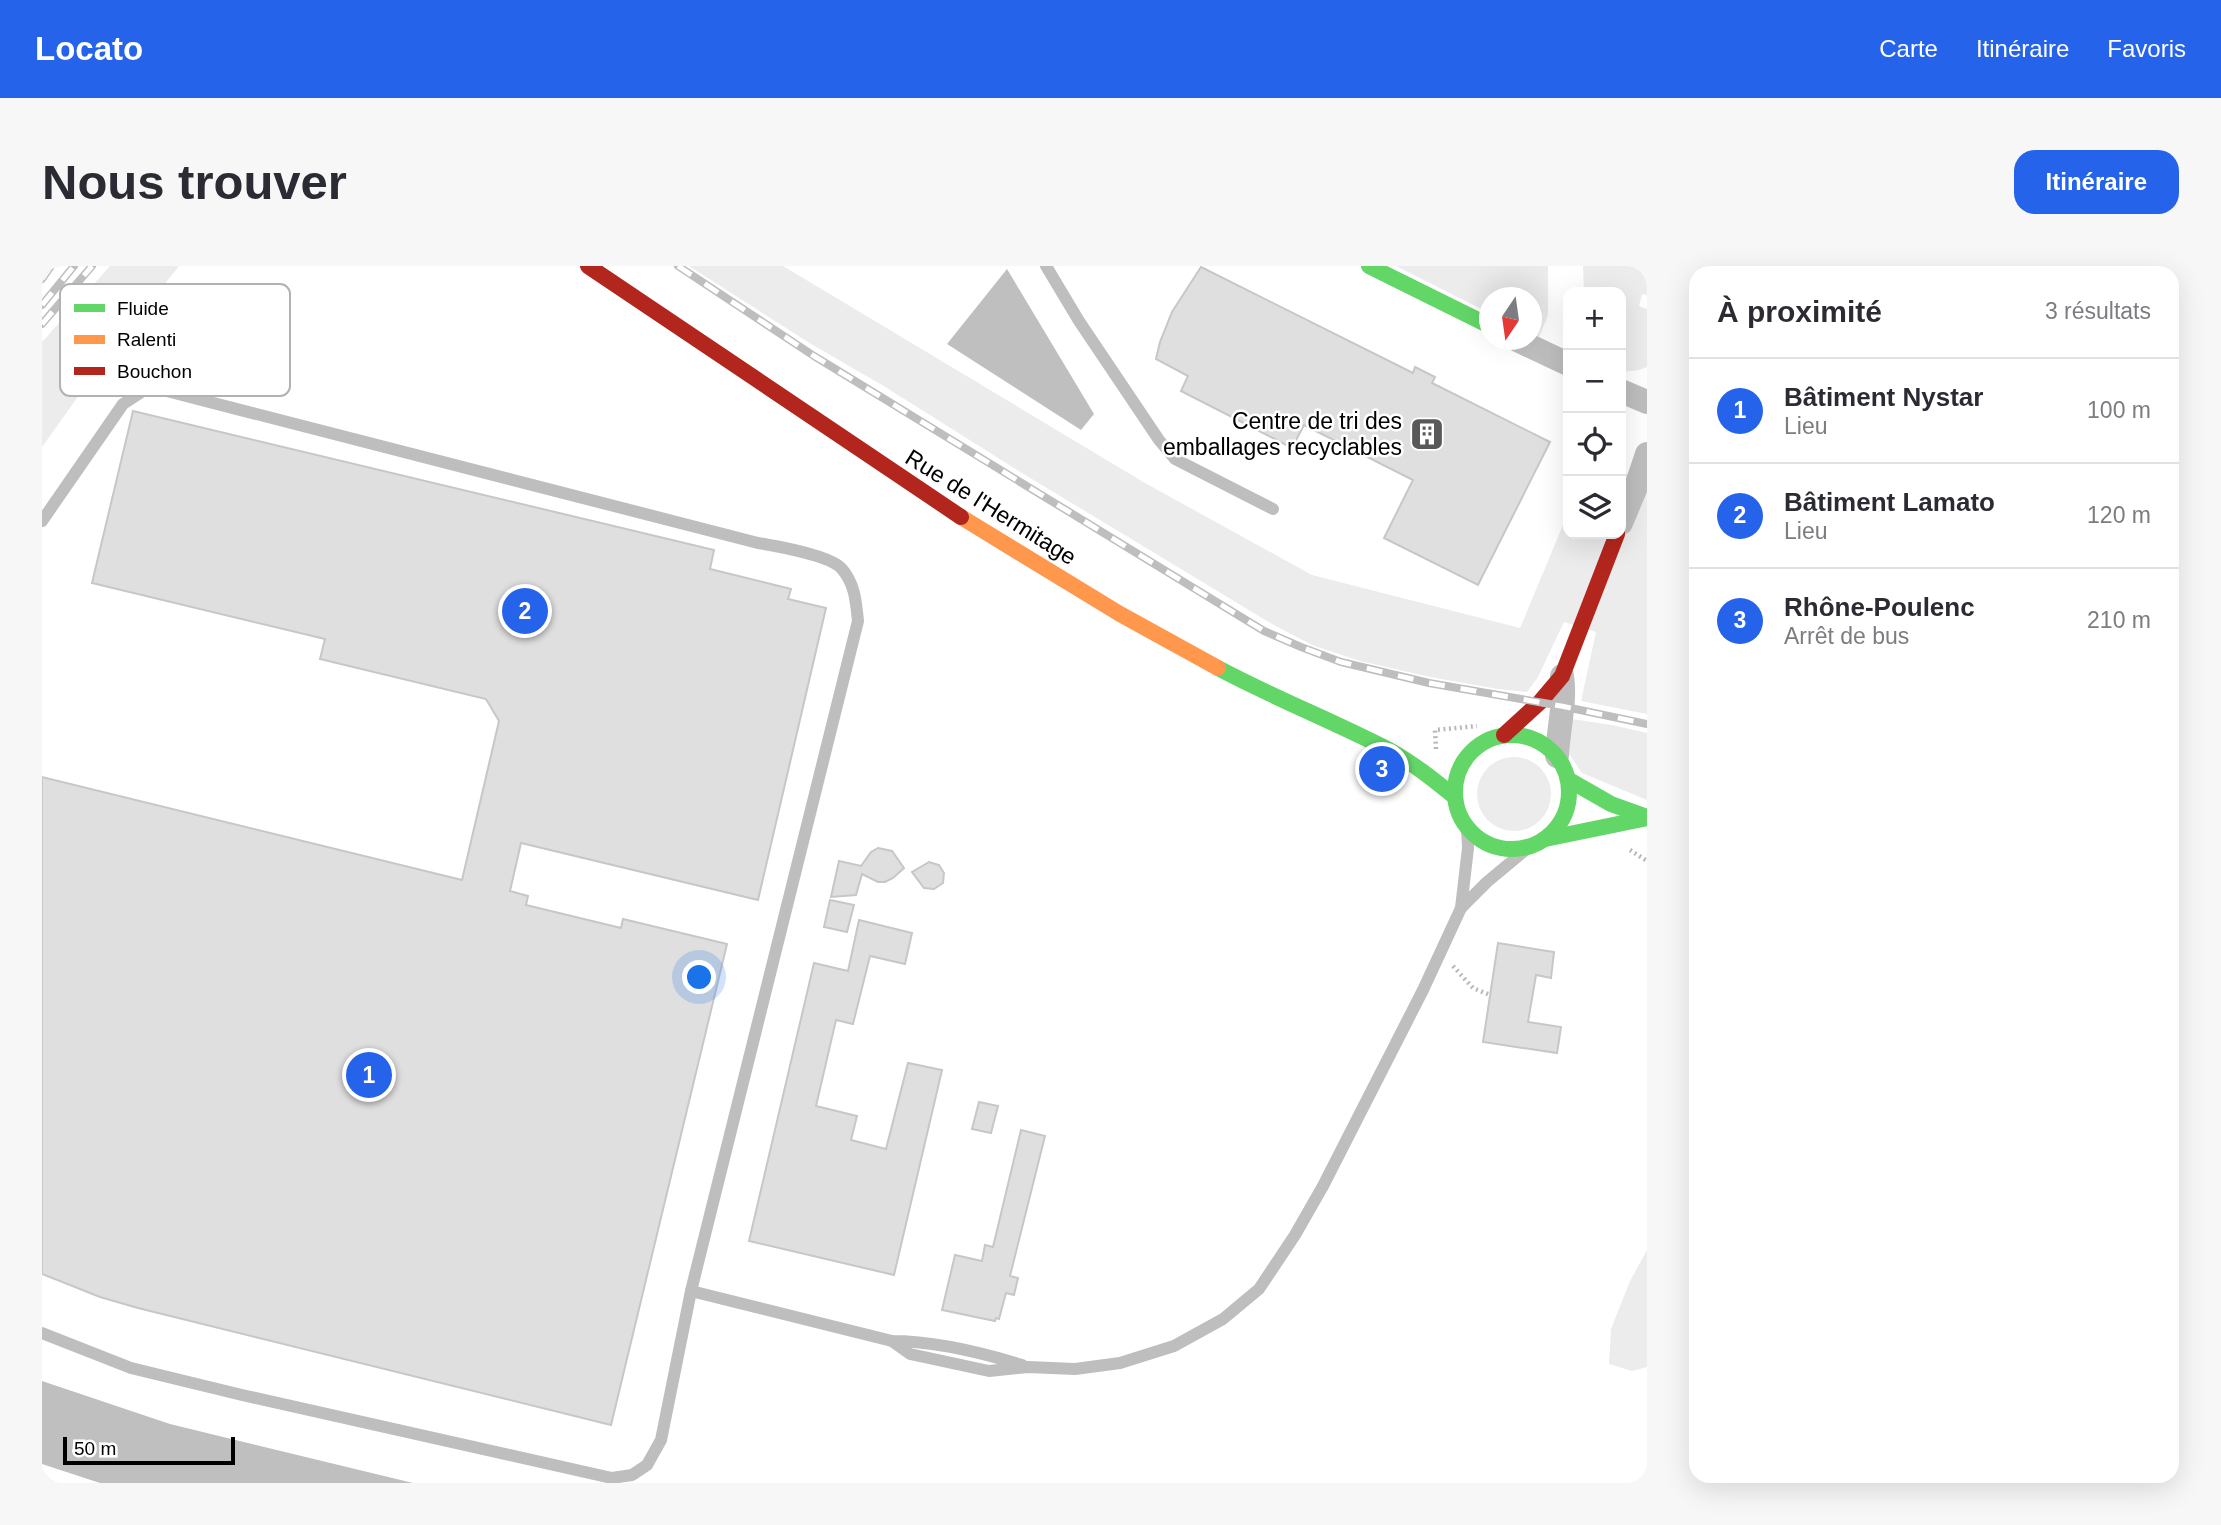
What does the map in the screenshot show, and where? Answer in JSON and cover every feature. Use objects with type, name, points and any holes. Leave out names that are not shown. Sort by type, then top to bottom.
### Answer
[{"type":"street","name":"Rue de l'Hermitage","points":[[588,266],[959,516],[1120,614],[1251,686],[1390,751],[1429,776],[1455,797]]},
{"type":"street","points":[[1369,266],[1479,321]]},
{"type":"street","points":[[1538,350],[1563,362]]},
{"type":"street","points":[[1626,393],[1647,402]]},
{"type":"street","points":[[1626,511],[1647,456]]},
{"type":"street","points":[[1504,735],[1541,702],[1562,676],[1615,539]]},
{"type":"street","points":[[1557,756],[1564,686],[1562,676]]},
{"type":"street","points":[[1545,839],[1557,828],[1566,814],[1570,797],[1569,780],[1557,756],[1549,747],[1528,736],[1504,735],[1484,741],[1466,757],[1459,769],[1455,797],[1459,814],[1468,828],[1480,839],[1496,847],[1529,847],[1545,839],[1647,818]]},
{"type":"street","points":[[1456,750],[1476,747]]},
{"type":"street","name":"Rue de l'Hermitage","points":[[1390,751],[1428,754]]},
{"type":"street","points":[[1569,780],[1611,804],[1647,818]]},
{"type":"lane","points":[[1046,266],[1079,321],[1159,440],[1175,459],[1273,509]]},
{"type":"lane","points":[[42,521],[123,404],[136,396]]},
{"type":"lane","points":[[42,1333],[131,1368],[612,1478],[632,1475],[647,1465],[661,1440],[691,1291],[858,621],[855,592],[842,568],[834,562],[186,396]]},
{"type":"lane","points":[[691,1291],[892,1341],[917,1341],[995,1357],[1028,1367],[1075,1369],[1121,1363],[1174,1346],[1223,1319],[1259,1289],[1296,1235],[1423,990],[1461,908],[1468,828]]},
{"type":"lane","points":[[1461,908],[1529,847]]},
{"type":"path","points":[[1453,966],[1473,988],[1490,995]]},
{"type":"path","points":[[42,1478],[51,1483]]},
{"type":"shaded area","points":[[110,266],[179,266],[165,284],[94,284]]},
{"type":"shaded area","points":[[689,266],[783,266],[1145,483],[1312,575],[1520,628],[1563,525],[1563,539],[1626,539],[1626,473],[1647,482],[1647,714],[1581,701],[1596,632],[1564,622],[1538,677],[1527,692],[1430,677],[1360,661],[1312,645],[1272,624],[811,344]]},
{"type":"shaded area","points":[[1396,266],[1548,266],[1548,315],[1542,330],[1542,287],[1479,287],[1479,308]]},
{"type":"shaded area","points":[[1583,266],[1647,266],[1647,295],[1642,294],[1639,306],[1647,309],[1647,367],[1626,371],[1626,287],[1584,287]]},
{"type":"shaded area","points":[[1007,269],[1094,414],[1081,430],[947,344]]},
{"type":"shaded area","points":[[60,322],[60,396],[78,396],[42,447],[42,342]]},
{"type":"shaded area","points":[[1572,719],[1647,733],[1647,800],[1582,773],[1565,748]]},
{"type":"shaded area","points":[[1514,757],[1528,760],[1540,768],[1548,780],[1551,794],[1548,808],[1540,820],[1528,828],[1514,831],[1500,828],[1488,820],[1480,808],[1477,794],[1480,780],[1488,768],[1500,760]]},
{"type":"shaded area","points":[[1647,1250],[1647,1367],[1632,1371],[1609,1364],[1611,1329],[1630,1281]]},
{"type":"shaded area","points":[[42,1381],[170,1424],[413,1483],[100,1483],[42,1464]]},
{"type":"building","name":"Centre de tri des emballages recyclables","points":[[1201,267],[1413,373],[1415,367],[1435,377],[1432,383],[1550,442],[1478,585],[1384,538],[1413,480],[1304,425],[1292,448],[1181,391],[1188,376],[1156,359],[1172,312]]},
{"type":"building","points":[[133,411],[714,550],[710,569],[791,589],[788,599],[826,608],[758,900],[521,843],[510,891],[528,896],[526,905],[621,928],[623,919],[727,944],[611,1425],[138,1308],[100,1297],[42,1274],[42,777],[462,880],[499,721],[486,699],[320,659],[325,639],[92,583]]},
{"type":"building","points":[[878,848],[892,851],[904,868],[885,882],[878,882],[862,874],[856,895],[831,897],[839,861],[861,866],[871,852]]},
{"type":"building","points":[[929,862],[939,865],[944,873],[943,883],[934,889],[924,888],[912,872]]},
{"type":"building","points":[[830,900],[854,905],[847,932],[824,927]]},
{"type":"building","points":[[859,920],[912,933],[905,964],[870,956],[853,1024],[836,1020],[816,1106],[857,1116],[851,1140],[886,1149],[908,1063],[942,1070],[894,1275],[749,1241],[814,963],[848,971]]},
{"type":"building","points":[[1498,943],[1554,952],[1551,978],[1536,975],[1528,1022],[1561,1027],[1557,1053],[1483,1042]]},
{"type":"building","points":[[979,1102],[998,1106],[991,1133],[972,1129]]},
{"type":"building","points":[[1021,1130],[1045,1136],[1010,1276],[1018,1278],[1014,1295],[1006,1293],[999,1319],[996,1318],[995,1321],[942,1310],[955,1255],[982,1261],[985,1245],[993,1247]]},
{"type":"railway","points":[[42,279],[51,266]]},
{"type":"railway","points":[[42,305],[74,266]]},
{"type":"railway","points":[[76,284],[92,266]]},
{"type":"railway","points":[[678,266],[814,356],[1264,631],[1341,662],[1429,683],[1647,724]]},
{"type":"railway","points":[[42,324],[60,303]]},
{"type":"traffic: fast","points":[[1369,266],[1479,321]]},
{"type":"traffic: fast","points":[[1218,668],[1389,750],[1455,797]]},
{"type":"traffic: fast","points":[[1512,735],[1534,739],[1553,751],[1565,770],[1569,792],[1565,814],[1553,833],[1534,845],[1512,849],[1490,845],[1471,833],[1459,814],[1455,792],[1459,770],[1471,751],[1490,739],[1512,735]]},
{"type":"traffic: fast","points":[[1569,780],[1611,804],[1647,817]]},
{"type":"traffic: fast","points":[[1545,839],[1647,818]]},
{"type":"traffic: slow","points":[[961,517],[1120,614],[1218,668]]},
{"type":"traffic: jam","points":[[588,266],[961,517]]},
{"type":"traffic: jam","points":[[1504,735],[1540,702],[1562,676],[1615,539]]},
{"type":"place","name":"Centre de tri des emballages recyclables","points":[[1427,434]]},
{"type":"place","name":"Bâtiment Lamato","points":[[525,611]]},
{"type":"place","name":"Rhône-Poulenc","points":[[1382,769]]},
{"type":"place","name":"Bâtiment Nystar","points":[[369,1075]]}]
